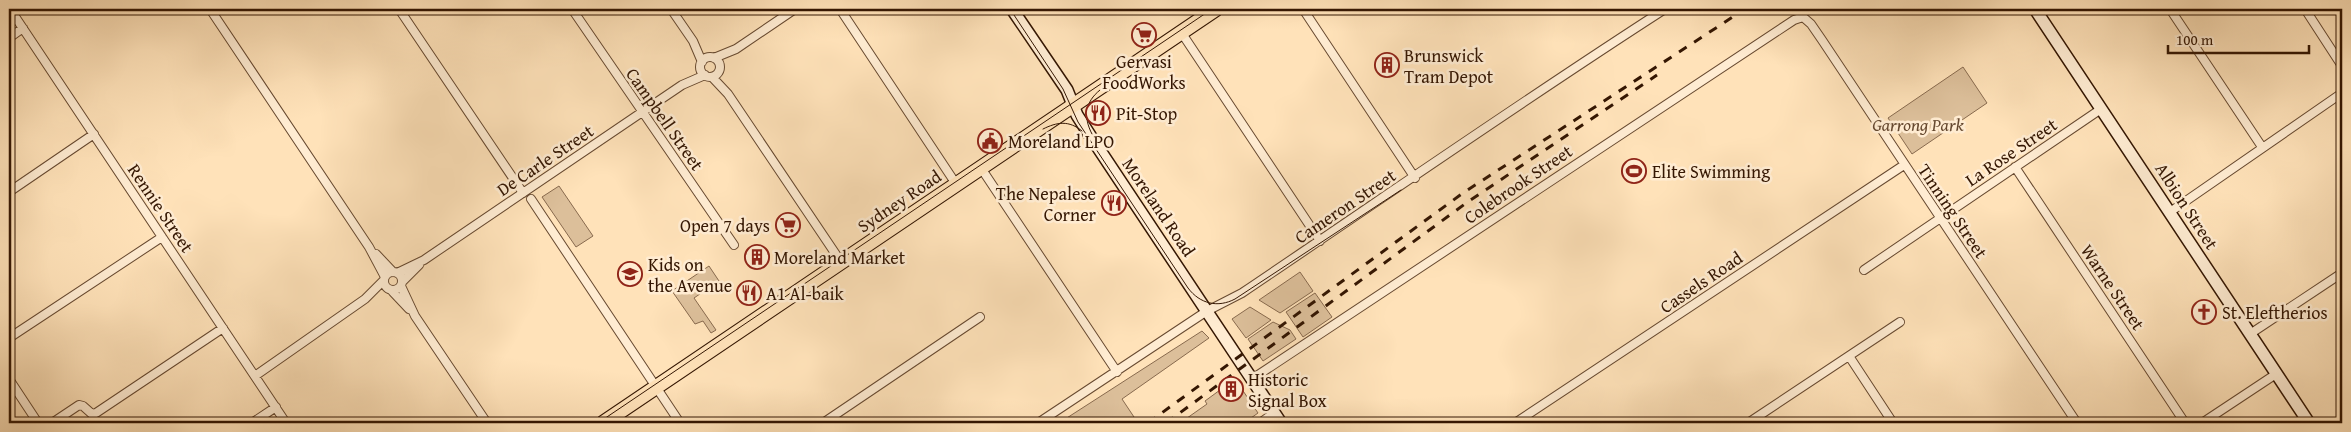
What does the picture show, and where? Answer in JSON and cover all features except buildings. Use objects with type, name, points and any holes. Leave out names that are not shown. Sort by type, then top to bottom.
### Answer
[{"type":"highway","name":"Sydney Road","points":[[603,423],[1182,32],[1210,10]]},
{"type":"street","name":"Rennie Street","points":[[10,9],[286,423]]},
{"type":"street","points":[[210,9],[369,247],[384,278],[385,286],[416,316]]},
{"type":"street","points":[[399,9],[523,193]]},
{"type":"street","name":"Campbell Street","points":[[572,9],[734,245]]},
{"type":"street","points":[[671,9],[693,42],[701,64],[714,73],[841,262]]},
{"type":"street","name":"De Carle Street","points":[[395,272],[424,260],[682,86],[714,73],[736,49],[795,9]]},
{"type":"street","points":[[835,9],[844,17]]},
{"type":"street","points":[[840,9],[956,184]]},
{"type":"street","name":"Moreland Road","points":[[1012,9],[1065,88],[1086,129],[1281,423]]},
{"type":"street","points":[[1303,9],[1414,178]]},
{"type":"street","name":"Cameron Street","points":[[1038,423],[1207,312],[1238,295],[1320,241],[1528,99],[1666,9]]},
{"type":"street","name":"Albion Street","points":[[2035,9],[2309,423]]},
{"type":"street","points":[[2170,9],[2262,147]]},
{"type":"street","points":[[2305,9],[2342,66]]},
{"type":"street","name":"Tinning Street","points":[[1803,17],[1811,24],[2077,423]]},
{"type":"street","name":"Colebrook Street","points":[[1252,380],[1794,20],[1803,17]]},
{"type":"street","points":[[9,38],[23,28]]},
{"type":"street","points":[[1182,32],[1320,241]]},
{"type":"street","points":[[693,42],[711,58],[714,73]]},
{"type":"street","name":"De Carle Street","points":[[682,86],[701,64],[711,58],[736,49]]},
{"type":"street","points":[[2170,212],[2342,93]]},
{"type":"street","name":"La Rose Street","points":[[1864,270],[2101,109]]},
{"type":"street","points":[[9,192],[94,134]]},
{"type":"street","name":"Cassels Road","points":[[1515,423],[1904,165]]},
{"type":"street","name":"Warne Street","points":[[2015,167],[2185,423]]},
{"type":"street","points":[[981,168],[1117,372]]},
{"type":"street","points":[[531,199],[680,423]]},
{"type":"street","points":[[9,338],[162,237]]},
{"type":"street","points":[[369,247],[401,276],[402,284],[416,316],[487,423]]},
{"type":"street","name":"De Carle Street","points":[[402,284],[424,260]]},
{"type":"street","points":[[255,376],[365,299],[384,278],[395,272]]},
{"type":"street","points":[[2250,334],[2342,273]]},
{"type":"street","points":[[365,299],[402,284]]},
{"type":"street","points":[[823,423],[980,317]]},
{"type":"street","points":[[1748,423],[1900,322]]},
{"type":"street","points":[[52,423],[79,406],[83,406],[92,414],[96,413],[223,328]]},
{"type":"street","points":[[1849,356],[1893,423]]},
{"type":"street","points":[[2202,423],[2276,374]]},
{"type":"street","points":[[9,380],[38,423]]},
{"type":"street","points":[[252,423],[276,407]]},
{"type":"street","points":[[1260,423],[1274,413]]},
{"type":"green space","name":"Garrong Park","points":[[1963,67],[1987,103],[1912,154],[1888,118]]},
{"type":"green space","points":[[559,186],[593,236],[576,247],[542,197]]},
{"type":"green space","points":[[709,266],[719,281],[694,298],[716,330],[711,333],[703,321],[695,324],[672,291]]},
{"type":"green space","points":[[1300,272],[1313,291],[1280,313],[1259,300]]},
{"type":"green space","points":[[1315,293],[1332,317],[1303,337],[1286,312]]},
{"type":"green space","points":[[1250,307],[1271,320],[1246,338],[1232,319]]},
{"type":"green space","points":[[1273,322],[1290,330],[1296,339],[1263,361],[1248,339]]},
{"type":"green space","points":[[1202,331],[1209,338],[1122,399],[1134,417],[1125,423],[1059,423]]},
{"type":"green space","points":[[1235,379],[1258,413],[1244,423],[1180,423],[1207,404],[1205,401]]},
{"type":"tram line","points":[[1010,9],[1063,89],[1078,122],[1188,288],[1204,301],[1216,304],[1235,299],[1401,190]]},
{"type":"tram line","points":[[598,423],[1212,9]]},
{"type":"tram line","points":[[1092,134],[1087,122],[1087,110],[1091,100],[1100,90]]},
{"type":"tram line","points":[[1043,129],[1063,123],[1077,127],[1082,131]]},
{"type":"railway","points":[[1148,423],[1463,193],[1745,9]]},
{"type":"railway","points":[[1166,423],[1469,201],[1657,75]]},
{"type":"place","name":"Gervasi FoodWorks","points":[[1144,35]]},
{"type":"place","name":"Brunswick Tram Depot","points":[[1387,65]]},
{"type":"place","name":"Pit-Stop","points":[[1098,113]]},
{"type":"place","name":"Moreland LPO","points":[[990,141]]},
{"type":"place","name":"Elite Swimming","points":[[1634,171]]},
{"type":"place","name":"The Nepalese Corner","points":[[1114,203]]},
{"type":"place","name":"Open 7 days","points":[[788,225]]},
{"type":"place","name":"Moreland Market","points":[[757,257]]},
{"type":"place","name":"Kids on the Avenue","points":[[630,274]]},
{"type":"place","name":"A1 Al-baik","points":[[749,293]]},
{"type":"place","name":"St. Eleftherios","points":[[2204,312]]},
{"type":"place","name":"Historic Signal Box","points":[[1231,389]]}]
